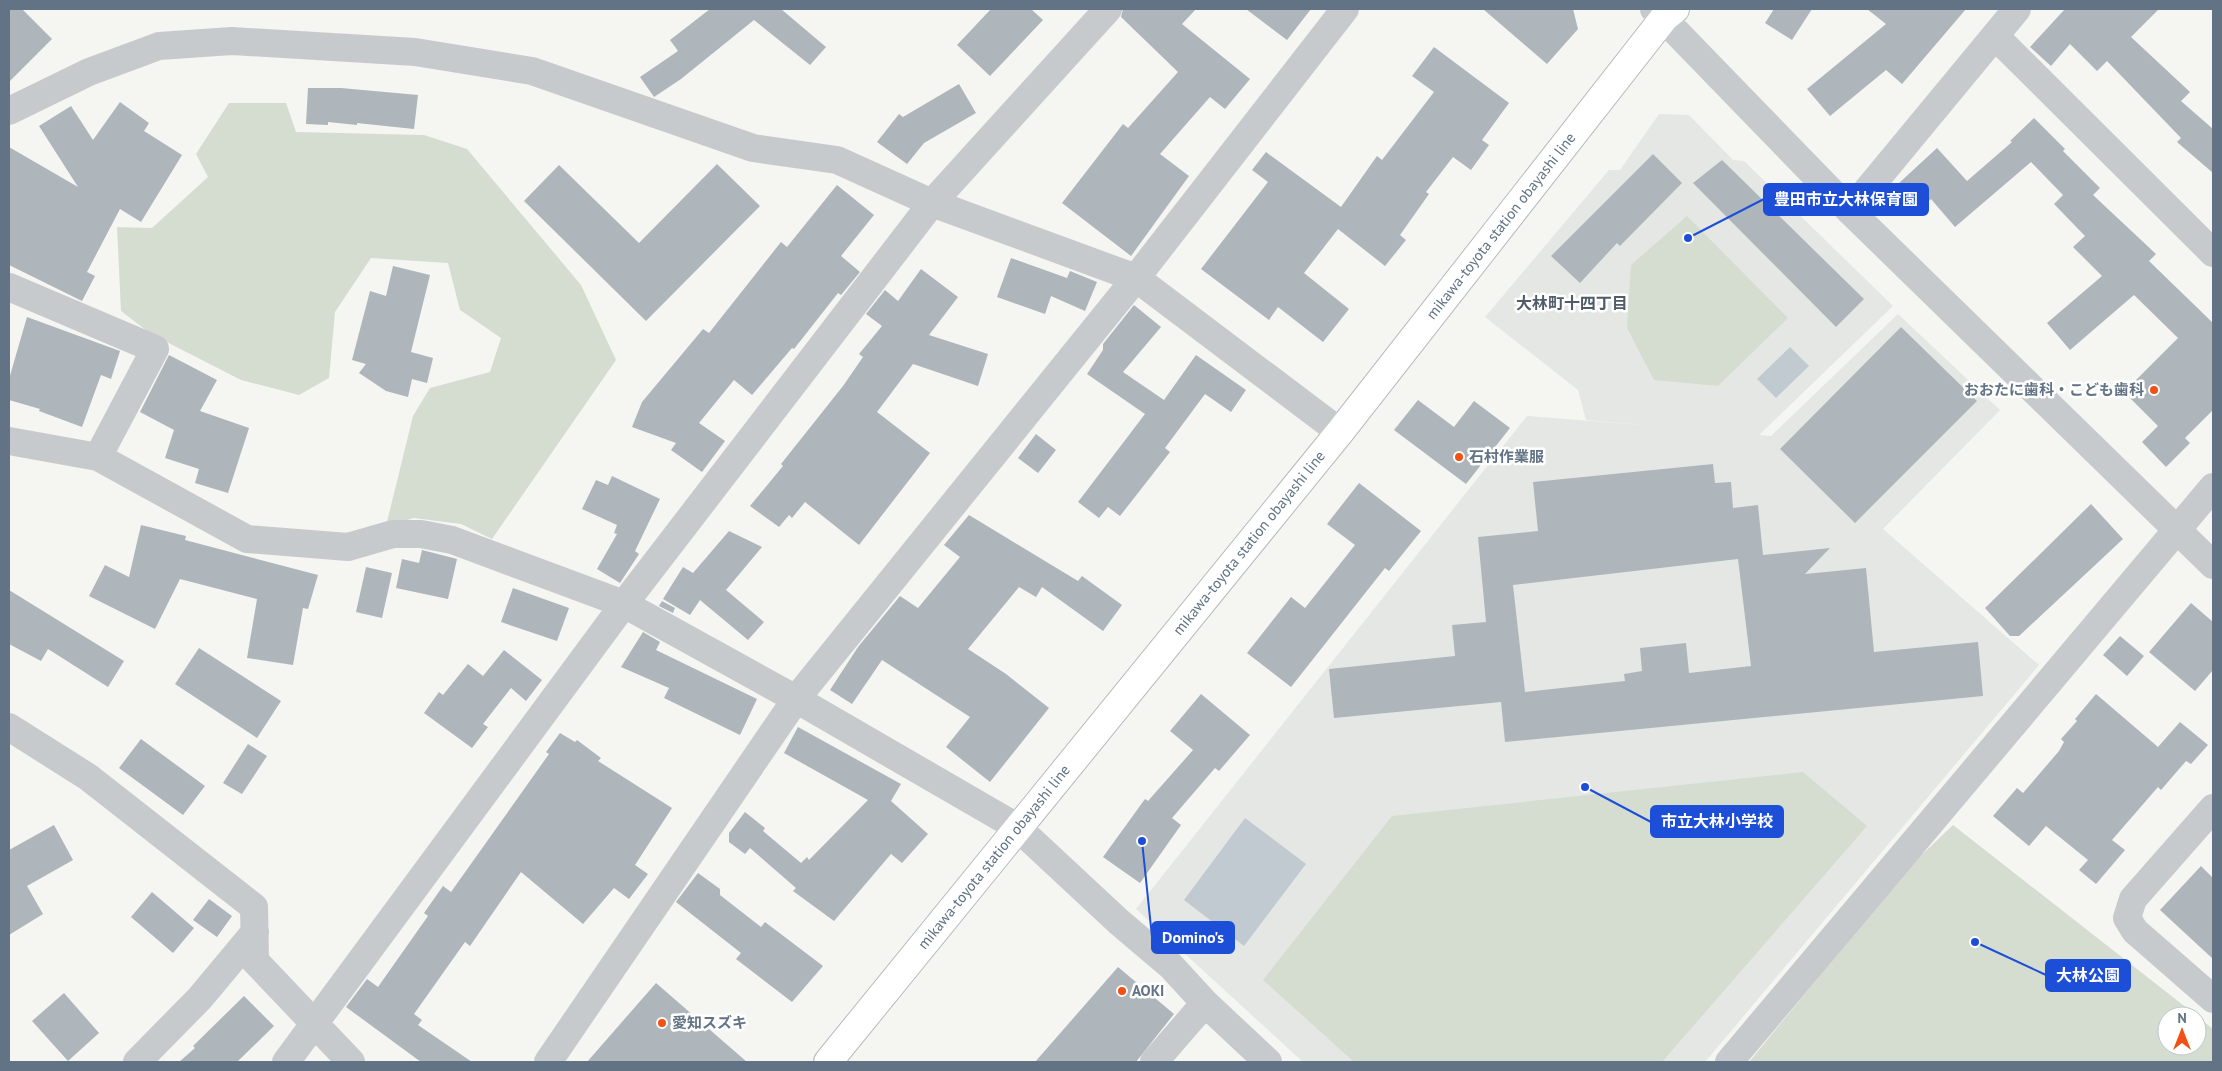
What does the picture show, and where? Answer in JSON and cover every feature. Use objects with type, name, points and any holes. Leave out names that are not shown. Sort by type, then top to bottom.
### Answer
[{"type":"main road","name":"mikawa-toyota station obayashi line","points":[[828,1062],[1017,827],[1340,432],[1665,11]]},
{"type":"street","points":[[286,1062],[624,604],[932,202],[1108,9]]},
{"type":"street","points":[[548,1062],[796,699],[1136,278],[1345,9]]},
{"type":"street","points":[[1850,211],[2017,9]]},
{"type":"street","points":[[1665,11],[1850,211],[2213,565]]},
{"type":"street","points":[[1995,36],[2213,253]]},
{"type":"street","points":[[9,111],[89,72],[159,46],[232,41],[415,52],[532,71],[753,148],[837,160],[932,202],[1136,278],[1340,432]]},
{"type":"street","points":[[9,287],[155,350],[98,457]]},
{"type":"street","points":[[9,441],[98,457],[247,539],[348,547],[393,534],[420,534],[452,540],[624,604],[796,699],[1017,827],[1119,922],[1171,966],[1205,1003],[1268,1062]]},
{"type":"street","points":[[1729,1062],[2213,487]]},
{"type":"street","points":[[9,727],[88,777],[254,906],[255,961],[350,1062]]},
{"type":"street","points":[[2213,808],[2133,899],[2127,918],[2135,931],[2213,999]]},
{"type":"street","points":[[137,1062],[200,998],[255,932]]},
{"type":"street","points":[[1154,1062],[1205,1003]]},
{"type":"shaded area","points":[[229,103],[286,103],[296,132],[424,135],[467,149],[581,285],[616,360],[492,539],[461,524],[414,518],[386,526],[413,416],[430,388],[490,372],[501,338],[460,310],[448,263],[371,258],[335,312],[329,378],[299,395],[241,380],[151,334],[121,311],[117,227],[152,228],[208,177],[196,154]]},
{"type":"shaded area","points":[[1659,114],[1689,115],[1733,160],[1744,161],[1893,306],[1759,435],[1771,436],[1898,314],[2000,410],[1883,529],[2039,665],[1705,1062],[1303,1062],[1136,909],[1527,416],[1655,426],[1586,420],[1578,390],[1485,317],[1609,170],[1620,170]]},
{"type":"shaded area","points":[[1687,216],[1788,318],[1718,386],[1654,380],[1627,328],[1631,265]]},
{"type":"shaded area","points":[[1790,347],[1809,366],[1776,398],[1757,379]]},
{"type":"shaded area","points":[[1803,772],[1867,826],[1662,1062],[1354,1062],[1263,980],[1392,816]]},
{"type":"shaded area","points":[[1245,818],[1306,864],[1244,946],[1184,900]]},
{"type":"shaded area","points":[[1953,825],[2184,1006],[2157,1006],[2157,1056],[2207,1056],[2207,1024],[2213,1029],[2213,1062],[1749,1062],[1908,868]]},
{"type":"building","points":[[9,9],[22,9],[52,39],[9,82]]},
{"type":"building","points":[[710,9],[781,9],[826,47],[810,65],[754,20],[681,79],[654,97],[640,77],[678,51],[670,40]]},
{"type":"building","points":[[991,9],[1031,9],[1043,20],[990,76],[957,45]]},
{"type":"building","points":[[1123,9],[1196,9],[1182,24],[1250,79],[1225,109],[1210,97],[1160,154],[1189,176],[1131,256],[1062,203],[1123,124],[1128,128],[1178,72],[1121,17]]},
{"type":"building","points":[[1246,9],[1311,9],[1287,40]]},
{"type":"building","points":[[1483,9],[1573,9],[1578,29],[1547,64]]},
{"type":"building","points":[[1774,9],[1812,9],[1792,40],[1765,23]]},
{"type":"building","points":[[1867,9],[1966,9],[1902,84],[1886,70],[1830,116],[1807,89],[1886,24]]},
{"type":"building","points":[[2065,9],[2159,9],[2131,37],[2190,92],[2181,101],[2213,129],[2213,173],[2177,142],[2181,138],[2107,61],[2097,71],[2070,44],[2051,66],[2030,47]]},
{"type":"building","points":[[1434,47],[1509,103],[1482,140],[1489,145],[1471,170],[1453,157],[1426,192],[1429,194],[1400,235],[1406,240],[1385,266],[1338,229],[1304,273],[1349,309],[1323,342],[1278,307],[1269,320],[1201,269],[1268,182],[1252,170],[1266,152],[1341,207],[1377,156],[1382,160],[1434,92],[1412,76]]},
{"type":"building","points":[[959,84],[976,113],[924,143],[907,164],[877,142],[899,114],[903,117]]},
{"type":"building","points":[[308,88],[341,88],[418,95],[414,129],[357,123],[357,125],[328,122],[328,125],[306,124]]},
{"type":"building","points":[[120,102],[149,123],[144,131],[182,155],[141,222],[120,209],[87,272],[95,276],[82,301],[9,265],[9,147],[78,187],[39,126],[71,106],[93,140]]},
{"type":"building","points":[[2034,118],[2065,149],[2063,151],[2100,188],[2093,195],[2156,254],[2149,261],[2213,323],[2213,410],[2185,438],[2190,443],[2166,467],[2142,442],[2158,426],[2124,392],[2178,338],[2134,295],[2070,350],[2047,323],[2102,276],[2073,247],[2085,236],[2054,204],[2063,195],[2031,162],[1955,227],[1931,199],[1920,209],[1898,184],[1937,148],[1967,181],[2012,142],[2010,141]]},
{"type":"building","points":[[1653,154],[1682,183],[1620,246],[1617,243],[1580,283],[1551,256]]},
{"type":"building","points":[[1722,160],[1864,299],[1836,327],[1693,183]]},
{"type":"building","points":[[717,164],[760,206],[646,321],[524,201],[559,165],[639,243]]},
{"type":"building","points":[[837,185],[874,215],[841,256],[860,272],[841,295],[838,293],[794,349],[792,348],[752,395],[734,380],[699,423],[725,441],[702,472],[671,450],[676,443],[632,427],[642,402],[703,329],[709,333],[781,242],[787,247]]},
{"type":"building","points":[[1011,258],[1067,278],[1070,271],[1097,282],[1085,311],[1051,296],[1045,314],[997,297]]},
{"type":"building","points":[[393,266],[430,275],[411,352],[433,358],[427,383],[412,379],[408,397],[386,391],[359,373],[366,364],[352,360],[370,291],[386,296]]},
{"type":"building","points":[[921,269],[958,297],[929,335],[988,354],[978,386],[913,364],[877,412],[930,453],[859,545],[805,502],[792,518],[789,515],[779,527],[750,506],[783,466],[781,464],[843,386],[863,357],[859,354],[882,326],[866,314],[885,290],[898,301]]},
{"type":"building","points":[[1134,305],[1161,327],[1123,372],[1164,400],[1196,355],[1246,390],[1231,412],[1205,394],[1165,448],[1170,452],[1120,516],[1108,507],[1099,518],[1078,502],[1145,414],[1087,374],[1103,350],[1103,344]]},
{"type":"building","points":[[27,317],[120,351],[111,379],[101,375],[82,427],[39,411],[40,409],[9,400],[9,379]]},
{"type":"building","points":[[1901,327],[1977,401],[1855,523],[1780,449]]},
{"type":"building","points":[[169,355],[217,380],[200,411],[249,428],[228,493],[195,483],[199,469],[165,458],[174,430],[140,412]]},
{"type":"building","name":"石村作業服","points":[[1418,400],[1454,427],[1474,401],[1510,428],[1466,484],[1394,430]]},
{"type":"building","points":[[1036,434],[1056,450],[1038,473],[1018,458]]},
{"type":"building","points":[[1713,464],[1715,483],[1731,482],[1733,508],[1758,505],[1763,555],[1830,548],[1805,574],[1866,568],[1874,652],[1978,642],[1983,696],[1505,742],[1501,702],[1334,718],[1329,669],[1455,656],[1452,625],[1486,622],[1478,537],[1538,531],[1533,482]],"holes":[[[1738,559],[1751,666],[1689,673],[1686,643],[1640,648],[1642,671],[1624,674],[1625,681],[1525,692],[1513,585]]]},
{"type":"building","points":[[612,476],[660,499],[635,551],[639,554],[620,583],[597,569],[617,534],[614,533],[617,525],[582,509],[596,480],[608,485]]},
{"type":"building","points":[[1359,483],[1421,531],[1389,571],[1385,568],[1291,687],[1247,653],[1291,597],[1305,608],[1355,545],[1327,524]]},
{"type":"building","points":[[2091,504],[2123,539],[2019,636],[2010,636],[1985,608]]},
{"type":"building","points":[[969,515],[1078,581],[1082,576],[1122,605],[1103,631],[1042,587],[1036,597],[1019,587],[968,649],[1006,674],[1049,708],[990,782],[946,747],[970,717],[882,660],[852,704],[830,690],[858,647],[900,596],[918,608],[960,557],[944,545]]},
{"type":"building","points":[[141,525],[186,536],[185,540],[318,575],[308,609],[303,608],[293,665],[247,658],[257,599],[180,579],[155,629],[89,596],[105,565],[129,577]]},
{"type":"building","points":[[729,531],[762,547],[726,590],[764,622],[748,640],[700,600],[690,615],[663,599],[683,567],[693,573]]},
{"type":"building","points":[[422,550],[457,559],[448,599],[396,588],[402,559],[419,563]]},
{"type":"building","points":[[366,567],[392,573],[382,618],[356,612]]},
{"type":"building","points":[[513,588],[569,608],[557,641],[501,622]]},
{"type":"building","points":[[9,590],[124,661],[108,687],[48,649],[41,661],[9,644]]},
{"type":"building","points":[[662,601],[675,608],[673,613],[659,606]]},
{"type":"building","points":[[2191,603],[2213,622],[2213,670],[2195,691],[2149,652]]},
{"type":"building","points":[[643,632],[660,642],[656,650],[757,699],[740,735],[664,698],[669,688],[621,667]]},
{"type":"building","points":[[2120,636],[2144,656],[2127,676],[2103,655]]},
{"type":"building","points":[[199,648],[281,701],[257,738],[175,684]]},
{"type":"building","points":[[504,650],[542,680],[526,701],[511,688],[483,724],[488,727],[472,748],[424,713],[439,692],[443,695],[468,664],[483,676]]},
{"type":"building","points":[[1201,694],[1250,735],[1219,771],[1215,768],[1172,818],[1181,825],[1140,883],[1103,857],[1145,799],[1148,801],[1193,750],[1170,731]]},
{"type":"building","points":[[2096,694],[2158,747],[2180,722],[2208,745],[2191,764],[2186,761],[2161,790],[2158,787],[2112,840],[2125,850],[2096,884],[2079,870],[2088,860],[2046,826],[2029,846],[1993,816],[2017,788],[2023,793],[2059,751],[2064,742],[2061,739],[2077,721],[2075,719]]},
{"type":"building","points":[[798,727],[901,784],[891,801],[928,834],[902,863],[891,854],[834,921],[793,891],[796,888],[750,848],[745,854],[729,842],[729,833],[745,812],[765,828],[763,831],[801,863],[807,857],[809,860],[868,800],[784,753]]},
{"type":"building","points":[[560,733],[575,742],[577,740],[601,758],[598,761],[672,808],[635,865],[648,874],[629,899],[614,888],[583,924],[521,872],[470,946],[465,942],[414,1014],[422,1020],[418,1025],[472,1062],[421,1062],[346,1007],[367,979],[378,987],[428,916],[424,913],[443,886],[451,892],[549,754],[546,752]]},
{"type":"building","points":[[141,739],[205,786],[183,815],[119,768]]},
{"type":"building","points":[[248,744],[267,756],[242,794],[223,783]]},
{"type":"building","points":[[54,825],[73,860],[27,886],[43,914],[9,935],[9,850]]},
{"type":"building","points":[[2201,866],[2213,878],[2213,959],[2160,910]]},
{"type":"building","points":[[698,873],[720,889],[720,895],[761,927],[765,922],[823,966],[792,1002],[736,959],[741,953],[676,902]]},
{"type":"building","points":[[152,892],[194,928],[173,953],[131,917]]},
{"type":"building","points":[[209,899],[232,916],[217,937],[193,920]]},
{"type":"building","name":"AOKI","points":[[1118,967],[1174,1014],[1136,1062],[1035,1062]]},
{"type":"building","name":"愛知スズキ","points":[[656,983],[747,1062],[587,1062]]},
{"type":"building","points":[[64,993],[99,1033],[68,1061],[32,1021]]},
{"type":"building","points":[[244,996],[274,1026],[237,1062],[179,1062],[195,1048],[193,1046]]},
{"type":"place","name":"豊田市立大林保育園","points":[[1688,238]]},
{"type":"place","name":"おおたに歯科・こども歯科","points":[[2154,390]]},
{"type":"place","name":"石村作業服","points":[[1459,457]]},
{"type":"place","name":"市立大林小学校","points":[[1585,787]]},
{"type":"place","name":"Domino's","points":[[1142,841]]},
{"type":"place","name":"大林公園","points":[[1975,942]]},
{"type":"place","name":"AOKI","points":[[1122,991]]},
{"type":"place","name":"愛知スズキ","points":[[662,1023]]},
{"type":"district","name":"大林町十四丁目","points":[[1572,303]]}]
